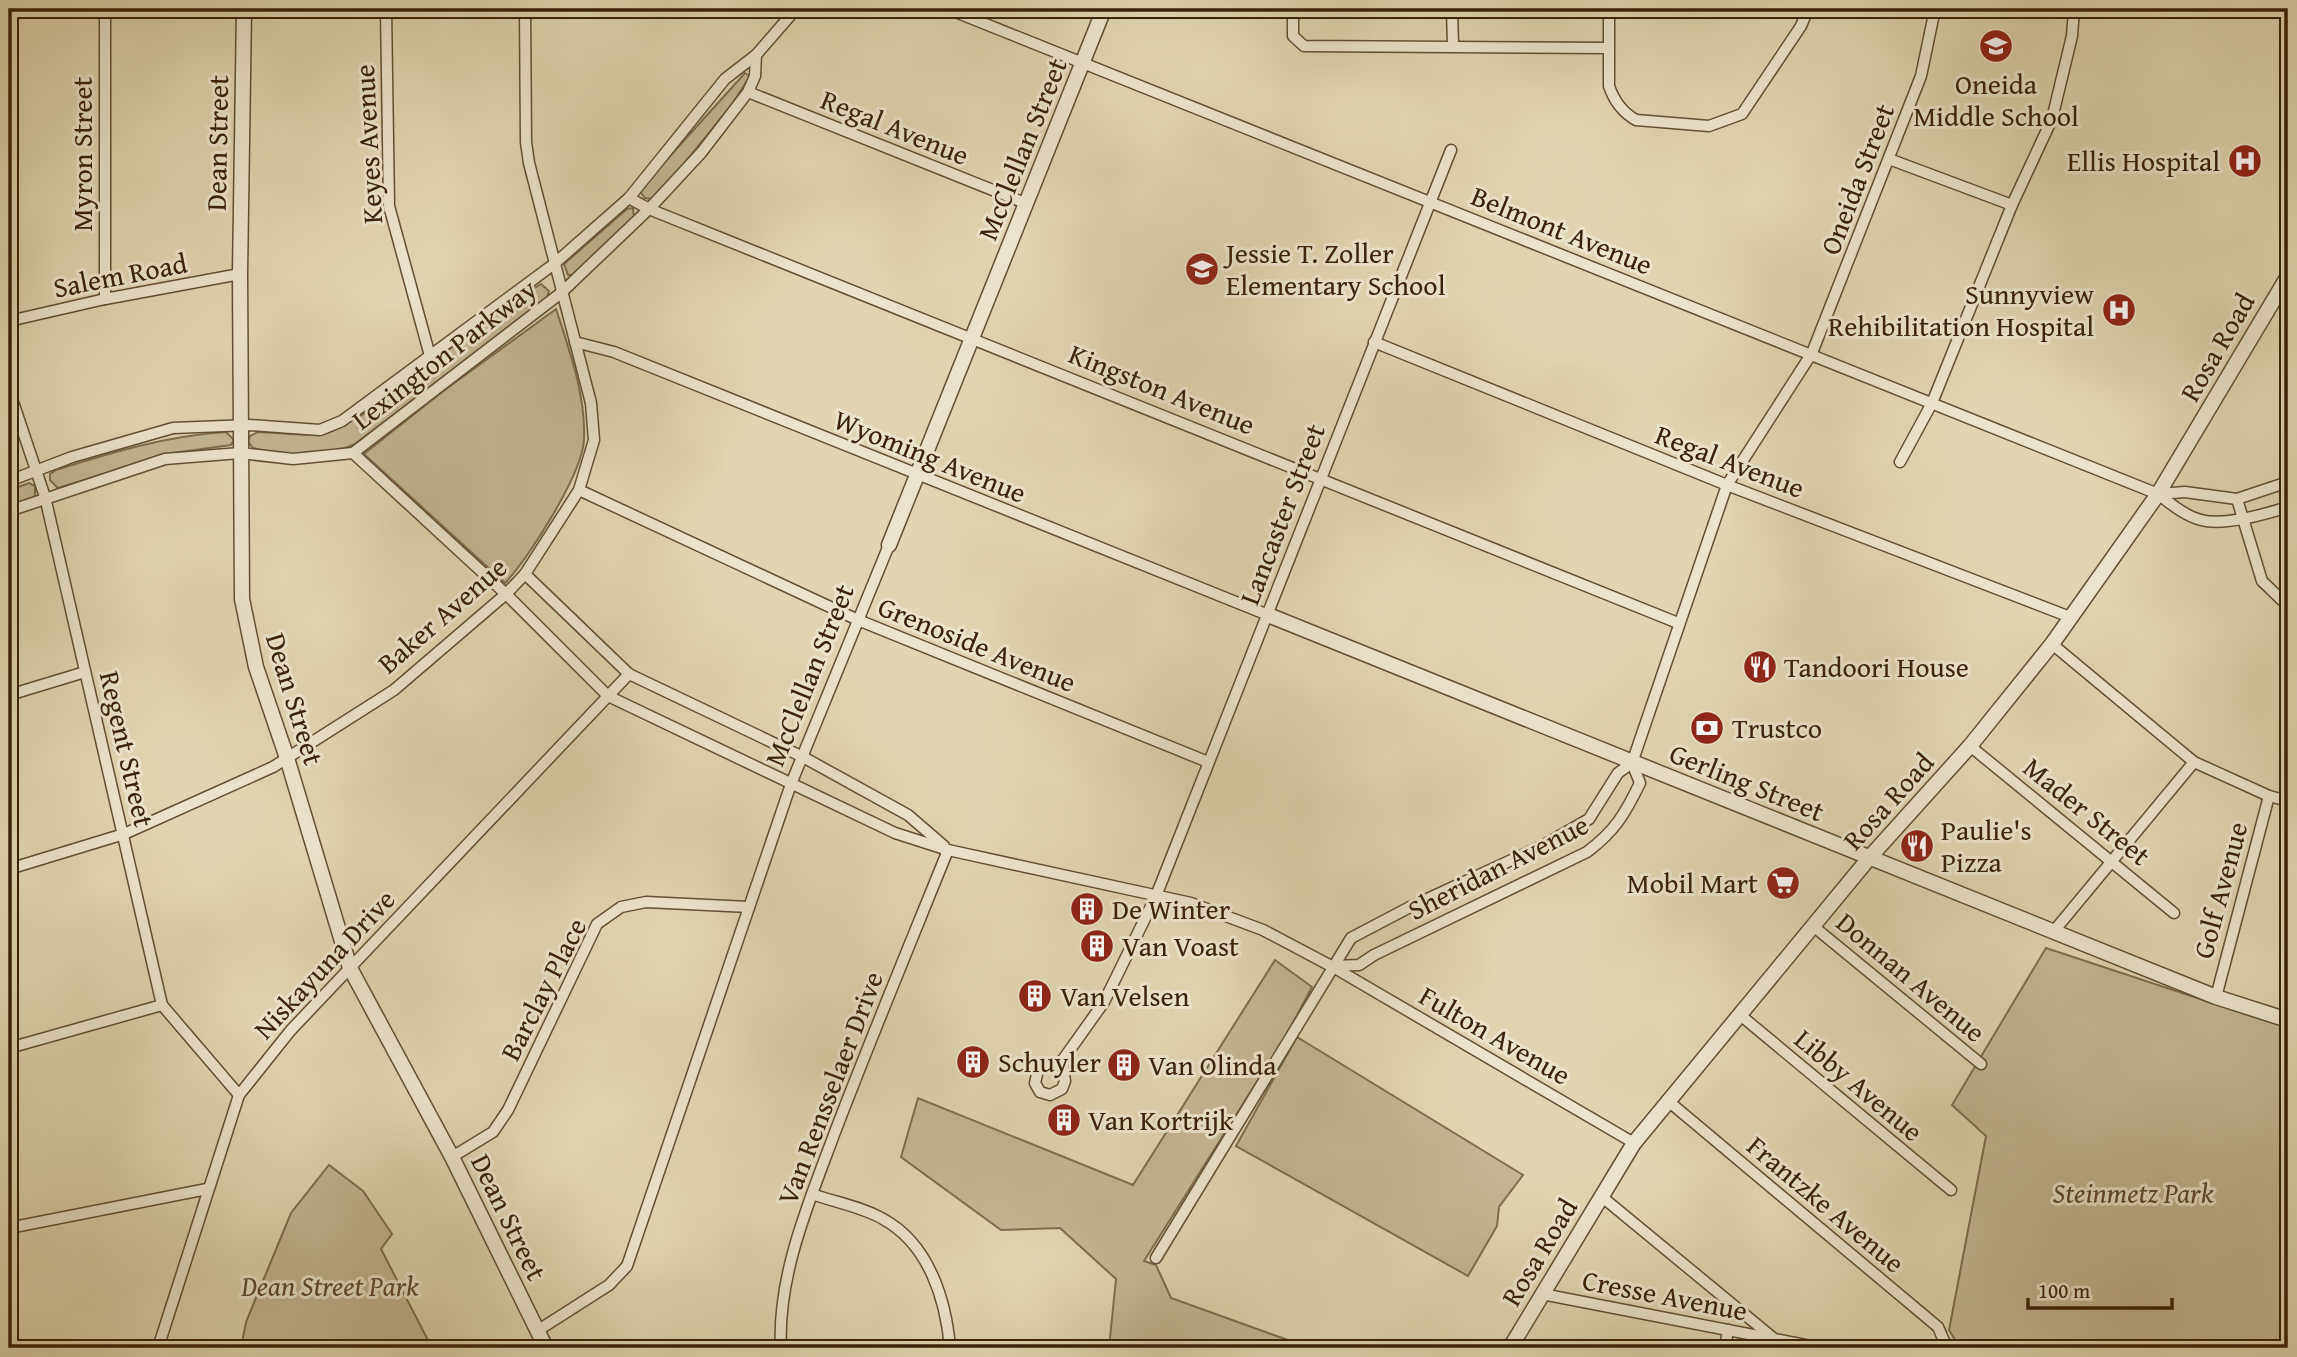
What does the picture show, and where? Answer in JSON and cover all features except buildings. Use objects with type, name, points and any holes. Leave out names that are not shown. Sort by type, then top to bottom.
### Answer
[{"type":"street","name":"Myron Street","points":[[105,9],[105,299]]},
{"type":"street","name":"Dean Street","points":[[244,9],[240,274],[242,599],[256,667],[287,758],[350,968],[452,1157],[546,1348]]},
{"type":"street","name":"Keyes Avenue","points":[[386,9],[389,206],[430,356]]},
{"type":"street","name":"Baker Avenue","points":[[9,870],[124,834],[287,758],[394,690],[506,594],[525,574],[579,490],[594,440],[591,403],[561,293],[526,142],[525,9]]},
{"type":"street","name":"Lexington Parkway","points":[[9,481],[36,470],[173,428],[240,425],[320,430],[361,409],[554,264],[629,198],[725,79],[757,55],[796,9]]},
{"type":"street","name":"Belmont Avenue","points":[[948,9],[1812,353],[2158,494]]},
{"type":"street","name":"McClellan Street","points":[[537,1331],[609,1284],[627,1266],[791,784],[1104,9]]},
{"type":"street","points":[[1293,9],[1293,36],[1297,43],[1304,46],[1608,48]]},
{"type":"street","points":[[1452,9],[1452,46]]},
{"type":"street","points":[[1609,9],[1609,86],[1613,97],[1627,115],[1636,120],[1709,126],[1742,114],[1801,26],[1808,9]]},
{"type":"street","name":"Oneida Street","points":[[1678,623],[1727,485],[1812,353],[1921,76],[1935,9]]},
{"type":"street","points":[[1900,462],[1932,403],[2012,205],[2052,119],[2072,36],[2074,9]]},
{"type":"street","name":"Lexington Parkway","points":[[9,511],[165,459],[240,453],[293,460],[353,453],[561,293],[649,209],[701,153],[748,92],[755,76],[757,55]]},
{"type":"street","name":"Regal Avenue","points":[[748,92],[1025,204]]},
{"type":"street","name":"Lancaster Street","points":[[1062,1061],[1106,999],[1156,896],[1451,150]]},
{"type":"street","points":[[1889,159],[2012,205]]},
{"type":"street","name":"Kingston Avenue","points":[[629,198],[649,209],[973,337],[1678,623]]},
{"type":"street","name":"Salem Road","points":[[9,321],[105,299],[240,274]]},
{"type":"street","name":"Rosa Road","points":[[1510,1348],[1634,1143],[1667,1100],[1870,857],[1970,746],[2052,644],[2158,494],[2288,276]]},
{"type":"street","name":"Wyoming Avenue","points":[[575,342],[614,352],[1268,615]]},
{"type":"street","name":"Regal Avenue","points":[[1374,342],[1727,485],[2070,617]]},
{"type":"street","name":"Regent Street","points":[[9,390],[45,497],[162,1005],[239,1095]]},
{"type":"street","name":"Fulton Avenue","points":[[353,453],[506,594],[608,696],[895,833],[948,850],[1191,904],[1263,930],[1333,967],[1634,1143]]},
{"type":"street","points":[[2158,494],[2185,492],[2211,498],[2237,499],[2288,482]]},
{"type":"street","name":"Grenoside Avenue","points":[[579,490],[858,620],[1208,762]]},
{"type":"street","points":[[2158,494],[2183,512],[2202,521],[2242,518],[2288,507]]},
{"type":"street","points":[[2237,499],[2262,581],[2288,607]]},
{"type":"street","points":[[525,574],[629,674],[803,757],[908,815],[948,850]]},
{"type":"street","name":"Gerling Street","points":[[1268,615],[2216,997],[2288,1020]]},
{"type":"street","name":"Sheridan Avenue","points":[[1156,1258],[1352,938],[1410,907],[1545,845],[1589,819],[1618,773],[1632,763],[1678,623]]},
{"type":"street","points":[[2052,644],[2194,762],[2269,796],[2288,801]]},
{"type":"street","points":[[9,695],[85,672]]},
{"type":"street","name":"Niskayuna Drive","points":[[158,1348],[239,1095],[291,1030],[629,674]]},
{"type":"street","name":"Mader Street","points":[[1970,746],[2174,913]]},
{"type":"street","points":[[2054,931],[2194,762]]},
{"type":"street","name":"Sheridan Avenue","points":[[1333,967],[1359,965],[1374,955],[1587,852],[1610,835],[1626,811],[1640,783],[1632,763]]},
{"type":"street","name":"Golf Avenue","points":[[2216,997],[2269,796]]},
{"type":"street","name":"Van Rensselaer Drive","points":[[780,1348],[787,1282],[812,1194],[859,1069],[948,850]]},
{"type":"street","name":"Barclay Place","points":[[452,1157],[493,1132],[508,1110],[597,924],[621,907],[646,902],[749,907]]},
{"type":"street","name":"Donnan Avenue","points":[[1813,926],[1981,1064]]},
{"type":"street","points":[[9,1048],[162,1005]]},
{"type":"street","name":"Libby Avenue","points":[[1739,1014],[1951,1190]]},
{"type":"street","name":"Frantzke Avenue","points":[[1667,1100],[1938,1326],[1947,1348]]},
{"type":"street","points":[[9,1228],[207,1189]]},
{"type":"street","points":[[812,1194],[883,1218],[909,1239],[932,1272],[943,1305],[950,1348]]},
{"type":"street","points":[[1601,1196],[1776,1340]]},
{"type":"street","name":"Cresse Avenue","points":[[1542,1294],[1821,1348]]},
{"type":"street","points":[[1725,1348],[1728,1329]]},
{"type":"green space","points":[[745,73],[750,76],[731,106],[660,193],[651,199],[645,198],[641,193],[642,187]]},
{"type":"green space","points":[[633,208],[634,218],[573,275],[568,275],[564,264],[627,209]]},
{"type":"green space","points":[[541,284],[549,291],[547,298],[355,444],[331,452],[291,454],[253,448],[248,442],[250,436],[258,432],[311,435],[330,432],[361,416],[516,299]]},
{"type":"green space","points":[[556,309],[579,390],[584,439],[575,472],[565,493],[527,555],[505,583],[364,454],[442,392]]},
{"type":"green space","points":[[226,432],[234,440],[231,445],[173,453],[58,488],[50,480],[50,474],[56,470],[119,451],[182,437]]},
{"type":"green space","points":[[29,483],[35,486],[35,497],[9,507],[9,490]]},
{"type":"green space","name":"Steinmetz Park","points":[[2046,948],[2288,1028],[2288,1348],[1960,1348],[1949,1330],[1986,1136],[1952,1105]]},
{"type":"green space","points":[[1275,960],[1312,987],[1287,1034],[1144,1261],[1156,1265],[1171,1298],[1310,1348],[1109,1348],[1116,1279],[1060,1228],[1001,1230],[901,1157],[918,1098],[1133,1185]]},
{"type":"green space","points":[[1297,1037],[1523,1175],[1499,1207],[1497,1226],[1468,1276],[1236,1146]]},
{"type":"green space","name":"Dean Street Park","points":[[329,1165],[363,1191],[392,1234],[381,1249],[432,1348],[241,1348],[246,1322],[291,1213]]},
{"type":"place","name":"Oneida Middle School","points":[[1996,46]]},
{"type":"place","name":"Ellis Hospital","points":[[2245,161]]},
{"type":"place","name":"Jessie T. Zoller Elementary School","points":[[1202,269]]},
{"type":"place","name":"Sunnyview Rehibilitation Hospital","points":[[2119,310]]},
{"type":"place","name":"Tandoori House","points":[[1760,667]]},
{"type":"place","name":"Trustco","points":[[1707,728]]},
{"type":"place","name":"Paulie's Pizza","points":[[1917,846]]},
{"type":"place","name":"Mobil Mart","points":[[1783,883]]},
{"type":"place","name":"De Winter","points":[[1087,909]]},
{"type":"place","name":"Van Voast","points":[[1097,946]]},
{"type":"place","name":"Van Velsen","points":[[1035,996]]},
{"type":"place","name":"Schuyler","points":[[973,1062]]},
{"type":"place","name":"Van Olinda","points":[[1124,1065]]},
{"type":"place","name":"Van Kortrijk","points":[[1064,1120]]}]
